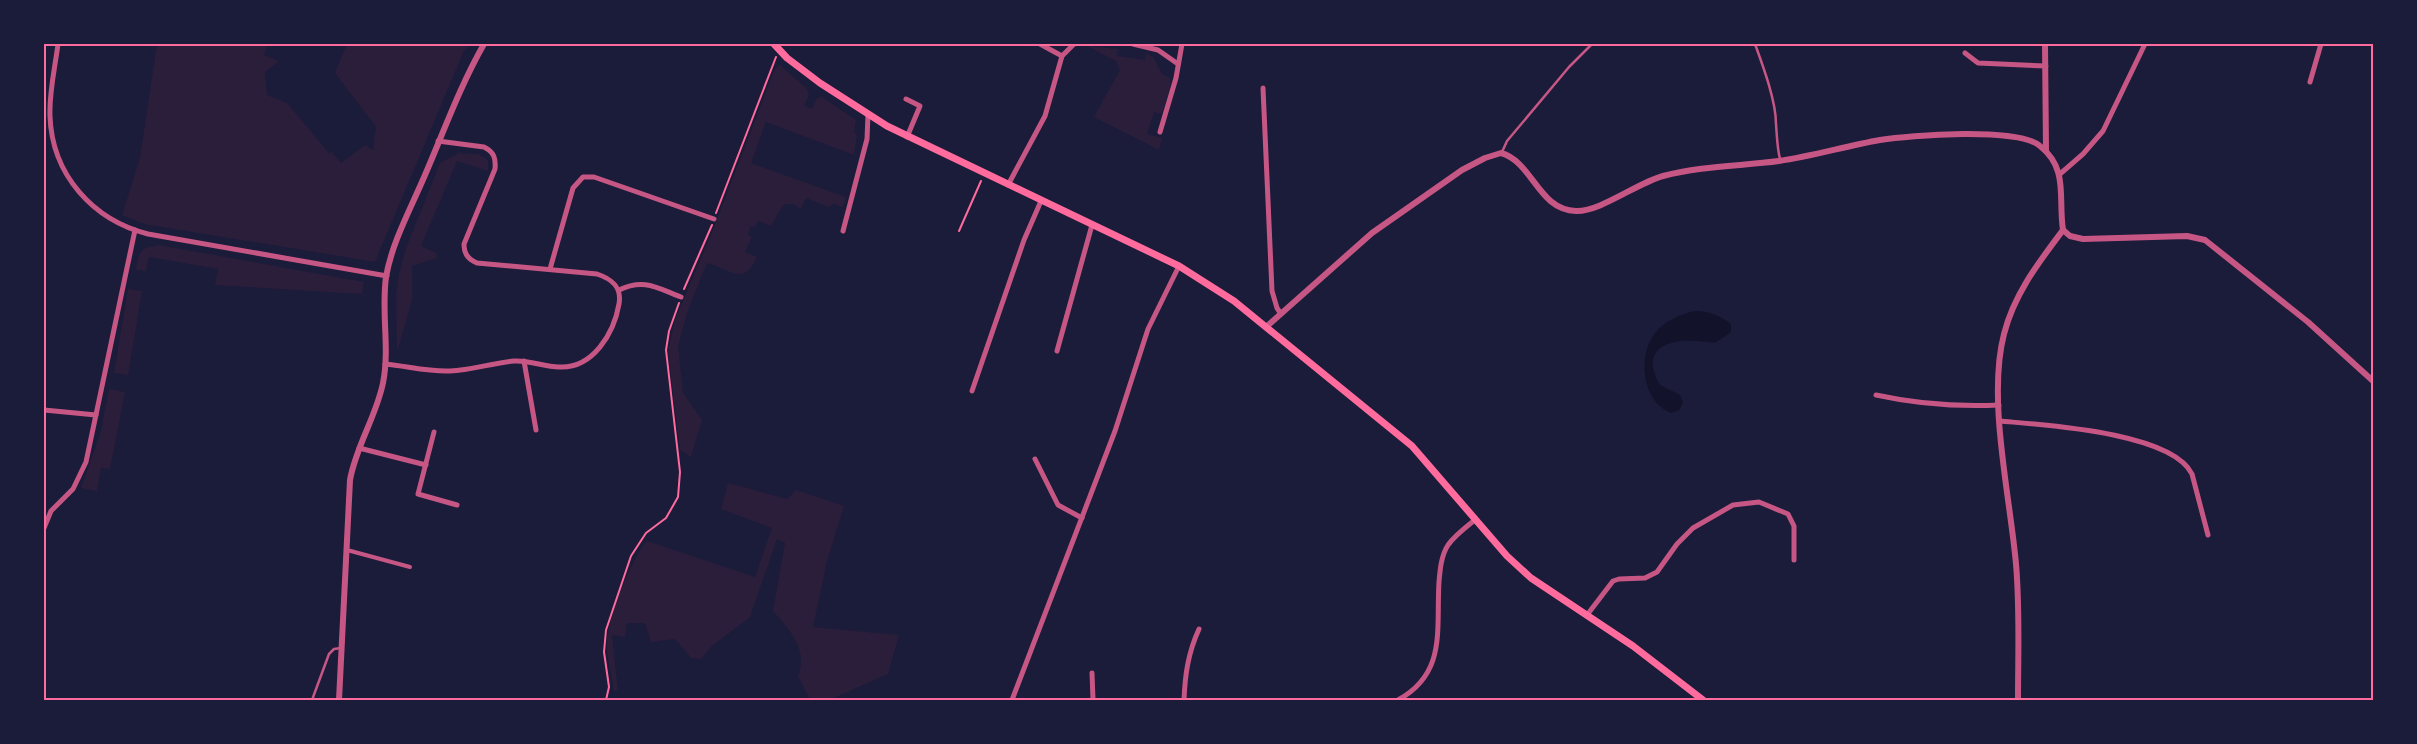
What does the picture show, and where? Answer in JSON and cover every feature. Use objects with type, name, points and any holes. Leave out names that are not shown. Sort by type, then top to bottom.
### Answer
[{"type":"main road","points":[[776,47],[813,78],[868,115],[907,137],[1179,266],[1228,296],[1400,436],[1424,458],[1519,567],[1641,652],[1704,700]]},
{"type":"street","points":[[58,44],[50,117],[52,137],[61,164],[74,186],[94,207],[113,221],[135,230],[387,276]]},
{"type":"street","points":[[339,700],[350,480],[359,448],[380,396],[385,364],[384,313],[387,276],[398,239],[438,141],[464,81],[484,44]]},
{"type":"street","points":[[1040,44],[1062,56]]},
{"type":"street","points":[[1008,185],[1045,116],[1062,56],[1074,44]]},
{"type":"street","points":[[1133,44],[1158,50],[1178,64]]},
{"type":"street","points":[[1160,132],[1182,44]]},
{"type":"street","points":[[2045,44],[2046,151]]},
{"type":"street","points":[[2060,174],[2083,154],[2103,131],[2145,44]]},
{"type":"street","points":[[2310,82],[2321,44]]},
{"type":"street","points":[[1965,53],[1978,63],[2046,66]]},
{"type":"street","points":[[1263,88],[1272,291],[1276,308],[1281,314]]},
{"type":"street","points":[[906,99],[920,106],[907,137]]},
{"type":"street","points":[[843,231],[867,139],[868,115]]},
{"type":"street","points":[[1266,327],[1372,233],[1462,170],[1485,158],[1501,153],[1513,159],[1553,204],[1574,211],[1589,210],[1663,176],[1780,161],[1892,138],[1986,134],[2032,140],[2046,151],[2060,174],[2063,230],[2025,283],[2013,305],[2001,350],[2000,421],[2018,590],[2018,700]]},
{"type":"street","points":[[385,364],[446,371],[524,361],[562,368],[580,364],[590,358],[606,339],[619,304],[619,290],[612,280],[597,274],[477,263],[466,255],[464,244],[495,169],[496,162],[490,150],[484,147],[438,141]]},
{"type":"street","points":[[852,171],[858,173]]},
{"type":"street","points":[[550,269],[573,188],[583,177],[594,177],[714,219]]},
{"type":"street","points":[[972,391],[1024,240],[1041,201]]},
{"type":"street","points":[[1057,351],[1092,225]]},
{"type":"street","points":[[44,528],[51,511],[73,489],[84,470],[135,230]]},
{"type":"street","points":[[2063,230],[2070,236],[2083,239],[2187,236],[2204,240],[2308,322],[2373,381]]},
{"type":"street","points":[[1012,700],[1115,431],[1148,329],[1179,266]]},
{"type":"street","points":[[619,290],[630,284],[642,283],[681,297]]},
{"type":"street","points":[[524,361],[536,430]]},
{"type":"street","points":[[1876,395],[1915,403],[1970,406],[1999,404]]},
{"type":"street","points":[[44,410],[96,416]]},
{"type":"street","points":[[2000,421],[2111,433],[2176,458],[2188,466],[2192,474],[2208,535]]},
{"type":"street","points":[[434,432],[418,494],[457,505]]},
{"type":"street","points":[[359,448],[426,465]]},
{"type":"street","points":[[1035,459],[1058,505],[1082,518]]},
{"type":"street","points":[[1586,615],[1613,581],[1619,578],[1645,578],[1658,572],[1682,538],[1693,528],[1733,505],[1759,502],[1788,514],[1794,526],[1794,560]]},
{"type":"street","points":[[1398,700],[1419,685],[1432,667],[1437,646],[1440,568],[1443,557],[1455,538],[1476,519]]},
{"type":"street","points":[[347,550],[410,567]]},
{"type":"street","points":[[1184,700],[1185,675],[1190,648],[1198,629]]},
{"type":"street","points":[[1092,673],[1093,700]]},
{"type":"lane","points":[[1501,153],[1507,142],[1557,82],[1592,44]]},
{"type":"lane","points":[[1755,44],[1766,73],[1776,124],[1775,133],[1780,161]]},
{"type":"lane","points":[[312,700],[329,654],[334,649],[342,648]]},
{"type":"path","points":[[606,700],[609,687],[604,652],[606,630],[631,556],[646,533],[666,518],[678,497],[680,472],[666,350],[668,331],[714,219],[776,47]]},
{"type":"path","points":[[959,231],[980,183]]},
{"type":"shaded area","points":[[157,44],[268,44],[264,55],[279,61],[265,72],[267,95],[287,103],[329,153],[332,152],[341,163],[365,145],[373,150],[376,127],[335,73],[347,44],[470,44],[463,53],[375,262],[144,224],[122,215],[140,158]]},
{"type":"shaded area","points":[[1087,46],[1118,49],[1117,56],[1145,60],[1146,53],[1153,57],[1162,74],[1169,77],[1171,83],[1162,114],[1154,112],[1147,134],[1162,138],[1159,150],[1094,117],[1120,70],[1116,61]]},
{"type":"shaded area","points":[[779,64],[807,89],[809,95],[804,106],[812,109],[817,98],[822,97],[856,120],[854,132],[857,134],[854,155],[766,122],[751,163],[846,197],[843,207],[834,204],[828,207],[806,198],[801,209],[793,204],[784,204],[771,226],[758,221],[755,227],[751,226],[748,235],[752,237],[745,252],[757,257],[748,271],[743,274],[737,274],[709,263],[706,265],[688,310],[678,346],[683,393],[702,420],[691,457],[680,450],[668,351],[675,320],[713,230],[774,71]]},
{"type":"shaded area","points":[[459,153],[478,154],[488,160],[488,171],[457,161],[421,246],[436,253],[437,258],[412,266],[412,300],[397,352],[396,295],[405,251],[440,163]]},
{"type":"shaded area","points":[[159,245],[364,282],[362,294],[215,285],[218,269],[149,257],[146,271],[136,270],[141,252],[144,249]]},
{"type":"shaded area","points":[[128,289],[142,291],[128,375],[114,373]]},
{"type":"shaded area","points":[[1695,311],[1714,314],[1722,318],[1731,324],[1731,332],[1715,343],[1702,341],[1677,342],[1666,345],[1658,350],[1653,359],[1654,370],[1660,385],[1680,395],[1683,403],[1679,410],[1671,413],[1661,407],[1648,389],[1645,378],[1646,354],[1649,343],[1663,325],[1679,316]]},
{"type":"shaded area","points":[[109,389],[125,392],[110,469],[101,468],[97,491],[81,488],[101,431]]},
{"type":"shaded area","points":[[728,483],[787,499],[796,490],[844,506],[827,561],[813,627],[899,635],[888,674],[829,700],[810,700],[798,676],[801,658],[796,641],[773,611],[785,543],[777,539],[750,617],[712,646],[701,659],[691,658],[675,639],[651,642],[645,623],[627,623],[625,637],[612,635],[618,691],[614,691],[608,659],[607,637],[620,592],[634,562],[647,541],[755,577],[772,528],[721,509]]}]
